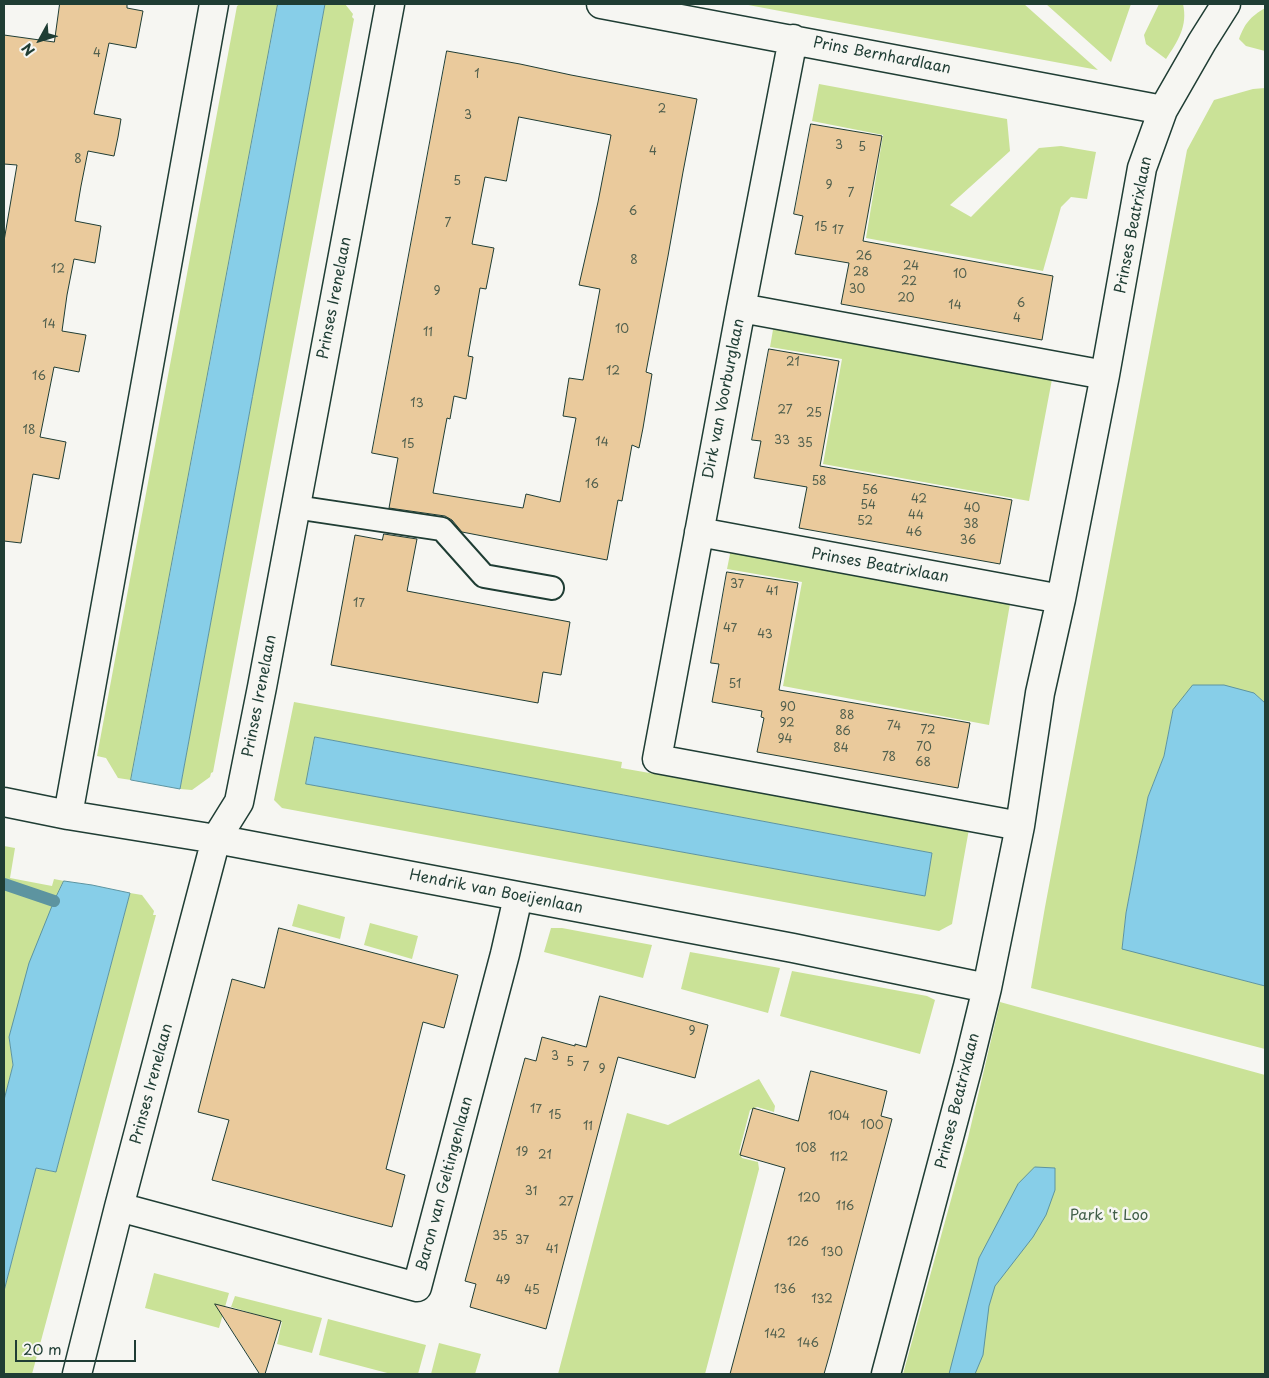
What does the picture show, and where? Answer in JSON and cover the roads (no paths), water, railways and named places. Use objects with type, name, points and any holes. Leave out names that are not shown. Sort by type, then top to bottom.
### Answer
[{"type":"street","points":[[68,815],[214,4]]},
{"type":"street","name":"Prinses Irenelaan","points":[[77,1374],[216,839],[239,802],[390,4]]},
{"type":"street","name":"Prins Bernhardlaan","points":[[601,4],[1163,110]]},
{"type":"street","name":"Prinses Beatrixlaan","points":[[886,1374],[987,988],[1020,826],[1040,693],[1061,599],[1105,375],[1142,168],[1163,110],[1226,4]]},
{"type":"street","name":"Dirk van Voorburglaan","points":[[793,39],[741,308],[658,759],[1020,826]]},
{"type":"street","points":[[741,308],[1105,375]]},
{"type":"street","name":"Prinses Beatrixlaan","points":[[699,532],[1061,599]]},
{"type":"street","name":"Hendrik van Boeijenlaan","points":[[4,802],[68,815],[216,839],[793,948],[987,988]]},
{"type":"street","name":"Baron van Geltingenlaan","points":[[119,1208],[418,1287],[518,897]]},
{"type":"lane","points":[[296,506],[442,529],[484,576],[552,588]]},
{"type":"water","points":[[278,4],[325,4],[180,789],[131,780]]},
{"type":"water","points":[[1193,685],[1224,685],[1254,693],[1265,703],[1265,986],[1122,949],[1126,913],[1148,797],[1164,756],[1173,710]]},
{"type":"water","points":[[315,737],[932,853],[925,896],[306,784]]},
{"type":"water","points":[[64,881],[130,893],[56,1172],[36,1168],[4,1291],[4,1100],[13,1065],[9,1037],[29,963]]},
{"type":"water","points":[[1035,1167],[1055,1168],[1055,1190],[1046,1215],[1033,1237],[995,1286],[989,1306],[983,1355],[975,1374],[949,1374],[979,1258],[1018,1184]]},
{"type":"waterway","points":[[4,884],[54,901]]},
{"type":"park label","name":"Park 't Loo","points":[[1109,1216]]}]
